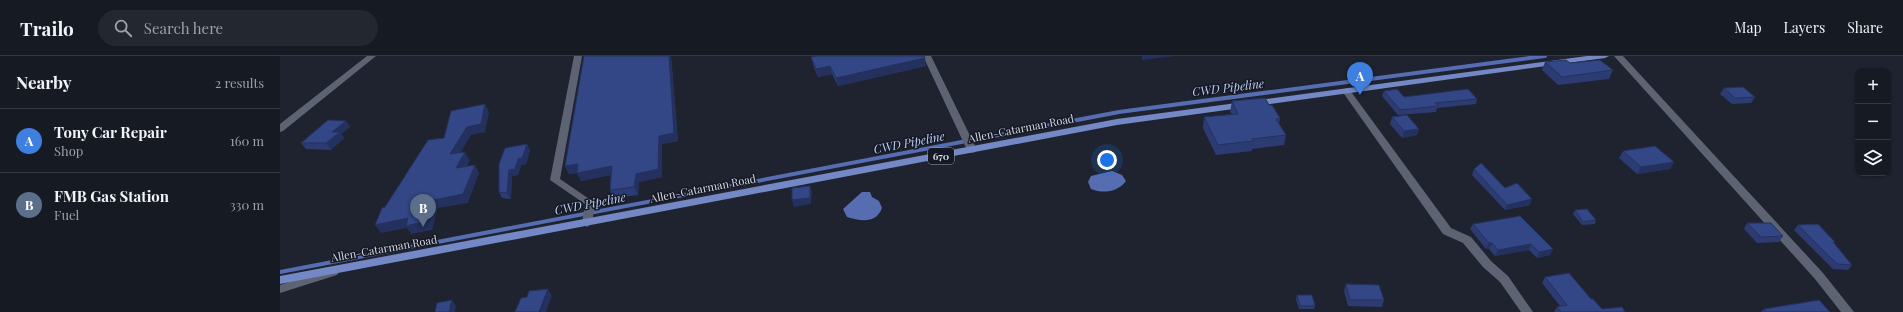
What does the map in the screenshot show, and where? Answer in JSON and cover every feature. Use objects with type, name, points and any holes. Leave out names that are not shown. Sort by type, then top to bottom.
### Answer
[{"type":"main road","name":"Allen-Catarman Road","points":[[280,280],[1117,122],[1605,56]]},
{"type":"street","points":[[280,129],[372,56]]},
{"type":"street","points":[[578,56],[555,180],[590,203],[587,223]]},
{"type":"street","points":[[927,56],[972,150]]},
{"type":"street","points":[[1618,56],[1820,276],[1848,312]]},
{"type":"street","points":[[1346,91],[1446,231],[1468,240],[1487,264],[1504,279],[1527,312]]},
{"type":"street","points":[[280,289],[359,264]]},
{"type":"water","points":[[1112,171],[1122,175],[1126,181],[1123,185],[1115,190],[1105,192],[1091,189],[1088,182],[1091,176]]},
{"type":"water","points":[[862,192],[870,192],[872,197],[879,201],[882,208],[879,213],[876,217],[868,220],[858,220],[847,217],[843,209]]},
{"type":"building","points":[[584,56],[669,56],[674,133],[659,136],[658,169],[636,174],[634,187],[610,190],[612,166],[577,173],[578,164],[565,166]]},
{"type":"building","points":[[924,56],[925,58],[836,78],[830,66],[816,69],[811,57]]},
{"type":"building","points":[[1566,60],[1570,63],[1600,60],[1613,70],[1562,77],[1545,62]]},
{"type":"building","points":[[1743,87],[1755,97],[1735,98],[1724,88]]},
{"type":"building","points":[[1397,89],[1404,97],[1468,89],[1477,99],[1435,103],[1438,106],[1400,110],[1384,91]]},
{"type":"building","points":[[1265,98],[1269,105],[1272,105],[1280,118],[1276,119],[1286,135],[1218,145],[1204,117],[1238,114],[1232,101]]},
{"type":"building","points":[[485,104],[481,124],[467,127],[450,154],[465,152],[456,168],[475,165],[463,194],[433,200],[426,221],[406,226],[408,218],[375,225],[382,208],[385,207],[428,140],[444,138],[451,111]]},
{"type":"building","points":[[1407,115],[1419,129],[1404,131],[1392,117]]},
{"type":"building","points":[[328,120],[346,121],[332,132],[340,132],[326,143],[301,143]]},
{"type":"building","points":[[527,144],[522,158],[518,159],[515,169],[509,170],[507,193],[499,192],[499,164],[505,148]]},
{"type":"building","points":[[1655,146],[1674,162],[1641,167],[1623,151]]},
{"type":"building","points":[[1481,163],[1505,188],[1517,183],[1532,199],[1507,205],[1474,169]]},
{"type":"building","points":[[810,186],[810,198],[792,200],[792,188]]},
{"type":"building","points":[[1587,209],[1596,220],[1583,222],[1575,210]]},
{"type":"building","points":[[1520,216],[1553,249],[1539,252],[1531,244],[1498,250],[1492,243],[1489,243],[1473,224]]},
{"type":"building","points":[[1747,223],[1771,223],[1783,236],[1761,237]]},
{"type":"building","points":[[1818,224],[1835,242],[1833,242],[1852,265],[1837,264],[1798,225]]},
{"type":"building","points":[[1569,273],[1591,299],[1593,299],[1602,309],[1622,307],[1625,312],[1561,312],[1557,307],[1567,305],[1545,277]]},
{"type":"building","points":[[1346,284],[1379,285],[1384,300],[1350,300]]},
{"type":"building","points":[[548,289],[539,312],[515,312],[521,298],[527,297],[529,291]]},
{"type":"building","points":[[1297,295],[1312,295],[1315,306],[1300,306]]},
{"type":"building","points":[[452,300],[449,312],[435,312],[437,303]]},
{"type":"building","points":[[1819,300],[1830,312],[1767,312],[1764,309]]},
{"type":"waterway","name":"CWD Pipeline","points":[[280,272],[1119,112],[1545,56]]},
{"type":"place","name":"Tony Car Repair","points":[[1360,95]]},
{"type":"place","name":"FMB Gas Station","points":[[423,227]]}]
